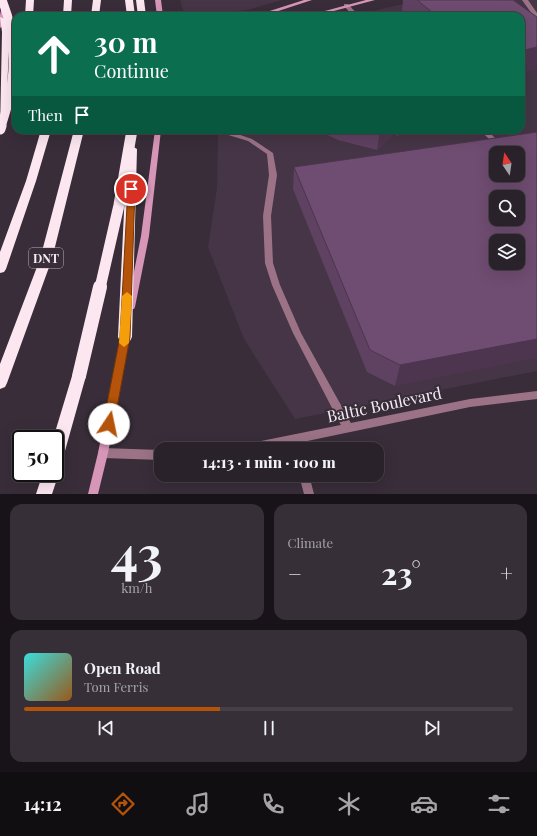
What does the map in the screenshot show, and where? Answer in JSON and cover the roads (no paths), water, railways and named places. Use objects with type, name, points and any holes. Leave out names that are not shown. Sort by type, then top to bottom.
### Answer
[{"type":"highway","points":[[2,0],[11,27],[12,49],[11,78],[7,112]]},
{"type":"highway","points":[[29,12],[30,0]]},
{"type":"highway","points":[[67,12],[68,0]]},
{"type":"highway","points":[[96,12],[97,0]]},
{"type":"highway","points":[[128,0],[130,12]]},
{"type":"highway","points":[[140,0],[142,12]]},
{"type":"highway","points":[[0,130],[6,32],[1,23]]},
{"type":"highway","points":[[0,130],[12,94]]},
{"type":"highway","points":[[0,268],[31,181],[45,134]]},
{"type":"highway","name":"DNT","points":[[0,383],[46,259],[78,134]]},
{"type":"highway","points":[[63,430],[79,376],[119,205],[131,134]]},
{"type":"highway","points":[[125,337],[132,134]]},
{"type":"highway","points":[[44,494],[47,482]]},
{"type":"main road","points":[[1,23],[6,0]]},
{"type":"main road","points":[[158,0],[160,12]]},
{"type":"main road","points":[[270,12],[309,0]]},
{"type":"main road","points":[[321,12],[344,4],[372,0]]},
{"type":"main road","points":[[93,494],[103,453],[145,236],[158,134]]},
{"type":"street","points":[[525,0],[537,17]]},
{"type":"street","points":[[344,4],[352,12]]},
{"type":"street","points":[[232,134],[250,140],[270,153],[273,175],[266,216],[269,263],[276,285],[297,333],[348,428]]},
{"type":"street","points":[[487,134],[500,146]]},
{"type":"street","name":"Baltic Boulevard","points":[[304,442],[348,428],[470,403],[537,395]]},
{"type":"street","points":[[103,453],[154,455]]},
{"type":"street","points":[[306,482],[309,494]]}]
